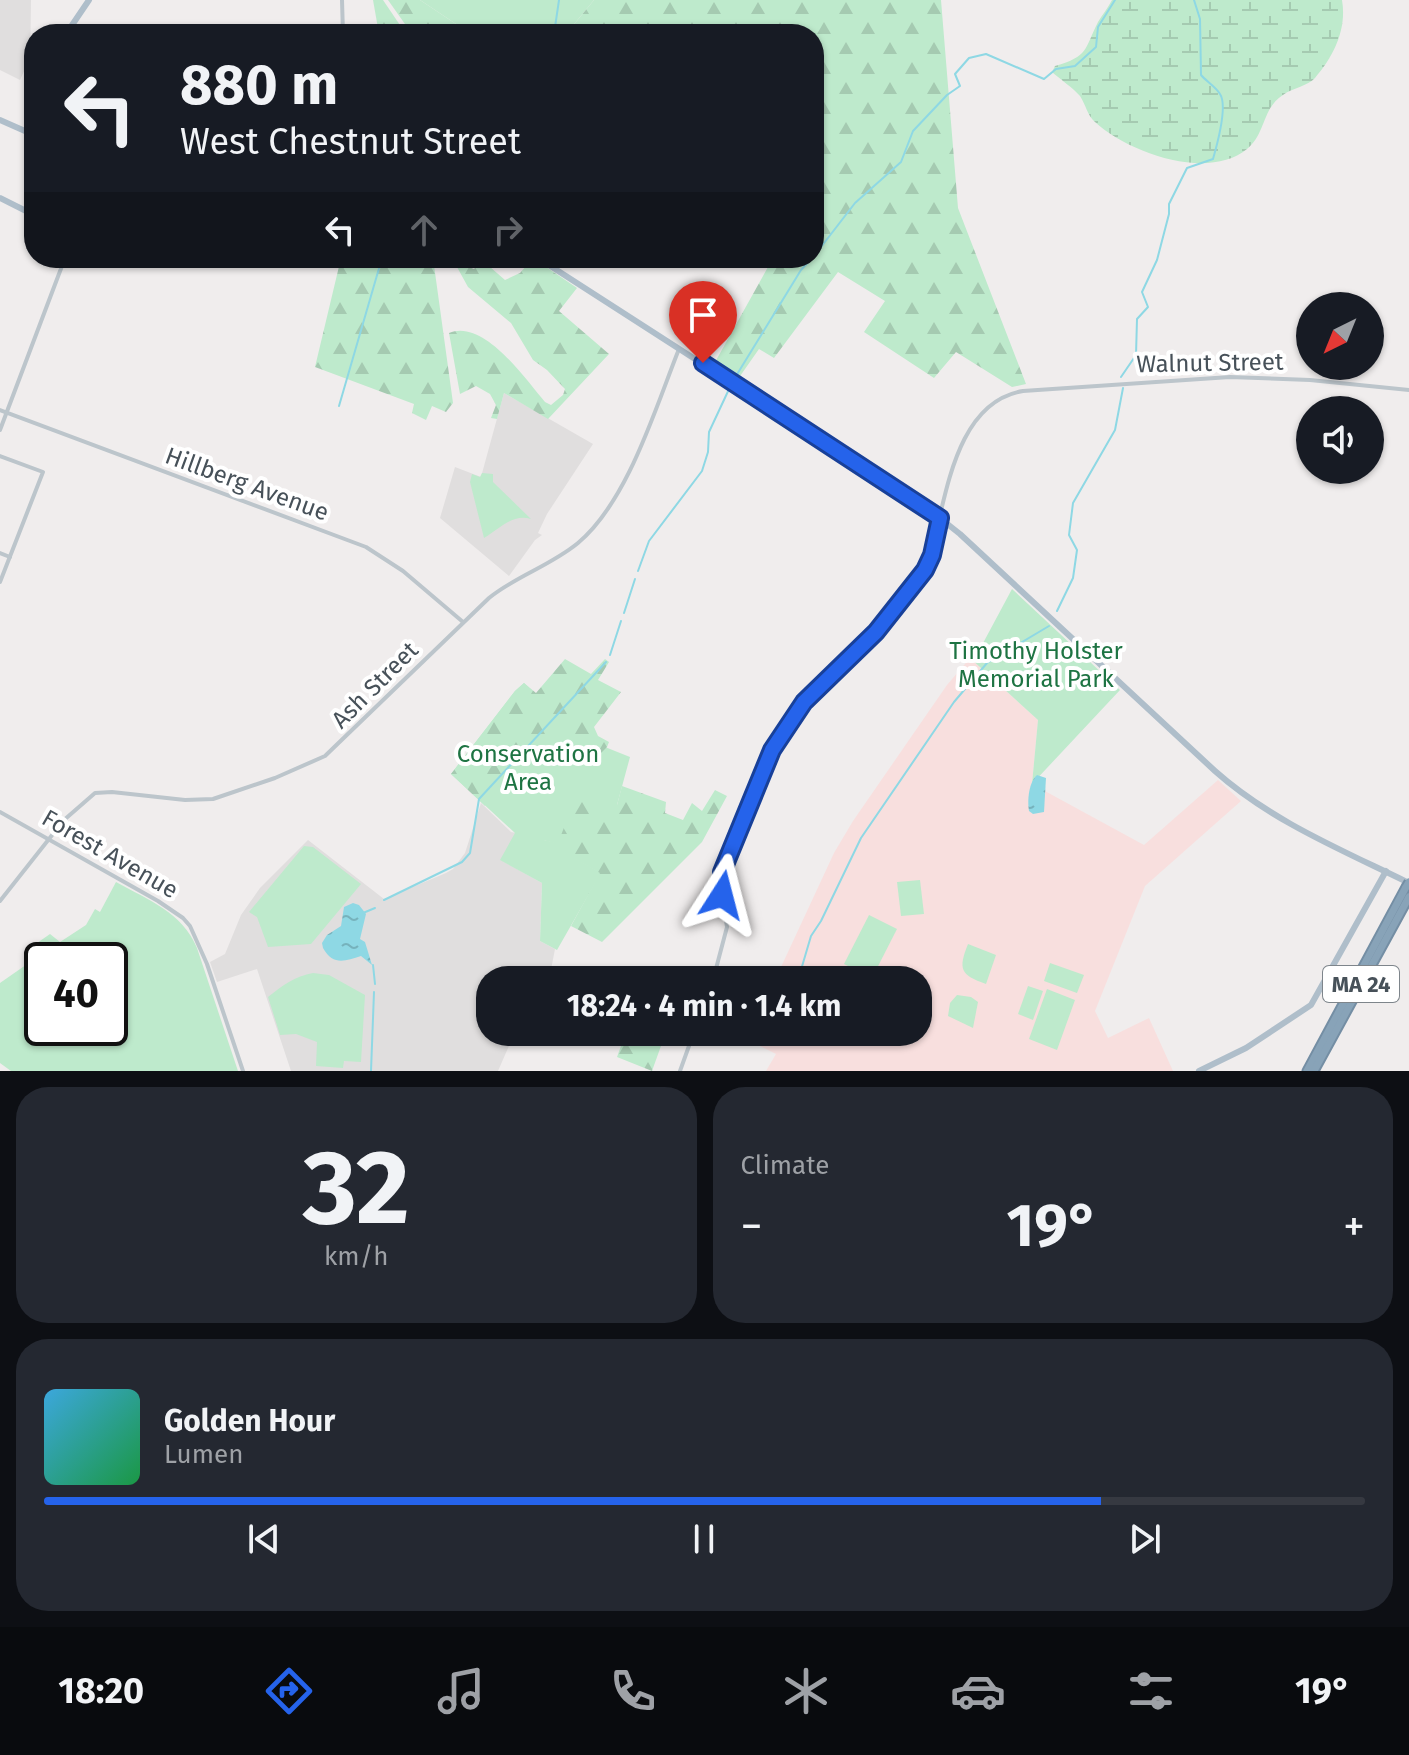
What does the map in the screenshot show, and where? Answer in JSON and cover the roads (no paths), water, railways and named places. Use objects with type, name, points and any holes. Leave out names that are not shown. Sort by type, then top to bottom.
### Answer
[{"type":"highway","name":"MA 24","points":[[1325,1045],[1408,884]]},
{"type":"highway","name":"MA 24","points":[[1325,1045],[1409,897]]},
{"type":"highway","points":[[1305,1071],[1325,1045]]},
{"type":"highway","points":[[1315,1071],[1325,1045]]},
{"type":"main road","points":[[73,24],[89,0]]},
{"type":"main road","points":[[0,120],[24,131]]},
{"type":"main road","points":[[0,198],[24,210]]},
{"type":"main road","points":[[554,268],[940,518],[1232,785],[1281,818],[1408,884]]},
{"type":"main road","points":[[1199,1071],[1241,1051],[1311,1005],[1386,871]]},
{"type":"street","points":[[342,0],[343,24]]},
{"type":"street","points":[[0,430],[61,268]]},
{"type":"street","name":"Ash Street","points":[[0,901],[72,811],[98,792],[185,800],[216,799],[322,758],[340,745],[504,586],[574,546],[599,521],[627,475],[680,348]]},
{"type":"street","name":"Walnut Street","points":[[940,518],[951,471],[974,424],[990,406],[1012,393],[1223,377],[1310,380],[1409,390]]},
{"type":"street","name":"Hillberg Avenue","points":[[0,410],[366,547],[403,571],[463,623]]},
{"type":"street","points":[[0,456],[43,472],[0,582]]},
{"type":"street","points":[[717,966],[727,927],[721,888],[722,872],[770,754],[804,702],[876,632],[925,570],[932,555],[940,518]]},
{"type":"street","points":[[0,553],[10,557]]},
{"type":"street","name":"Forest Avenue","points":[[0,812],[183,918],[195,935],[207,964],[243,1071]]},
{"type":"street","points":[[680,1071],[689,1046]]},
{"type":"water","points":[[1037,775],[1046,778],[1044,812],[1033,814],[1029,811],[1029,797]]},
{"type":"water","points":[[353,903],[366,914],[360,939],[365,942],[372,965],[361,956],[335,960],[323,948],[322,943],[327,935],[341,926],[344,907]]},
{"type":"waterway","points":[[555,24],[559,0]]},
{"type":"waterway","points":[[824,243],[855,203],[901,162],[913,131],[947,95],[960,86],[955,74],[969,58],[986,54],[1044,79],[1056,69],[1075,66],[1096,47],[1098,27],[1115,0]]},
{"type":"waterway","points":[[1121,377],[1136,355],[1137,319],[1148,307],[1142,292],[1157,260],[1169,204],[1187,168],[1213,159],[1221,126],[1223,107],[1220,94],[1201,75],[1200,19],[1194,0]]},
{"type":"waterway","points":[[339,406],[379,268]]},
{"type":"waterway","points":[[736,376],[803,268]]},
{"type":"waterway","points":[[638,571],[649,541],[702,471],[708,452],[709,432],[730,387]]},
{"type":"waterway","points":[[1057,611],[1073,578],[1077,550],[1069,535],[1073,503],[1115,430],[1123,388]]},
{"type":"waterway","points":[[624,613],[635,579]]},
{"type":"waterway","points":[[610,655],[621,621]]},
{"type":"waterway","points":[[802,966],[811,936],[861,838],[954,702],[987,663],[1049,626]]},
{"type":"waterway","points":[[384,900],[462,862],[470,853],[479,799],[606,662]]},
{"type":"waterway","points":[[363,913],[375,908]]},
{"type":"waterway","points":[[373,965],[375,984]]},
{"type":"waterway","points":[[371,1071],[374,992]]},
{"type":"park label","name":"Timothy Holster Memorial Park","points":[[1036,665]]},
{"type":"park label","name":"Conservation Area","points":[[528,768]]}]
